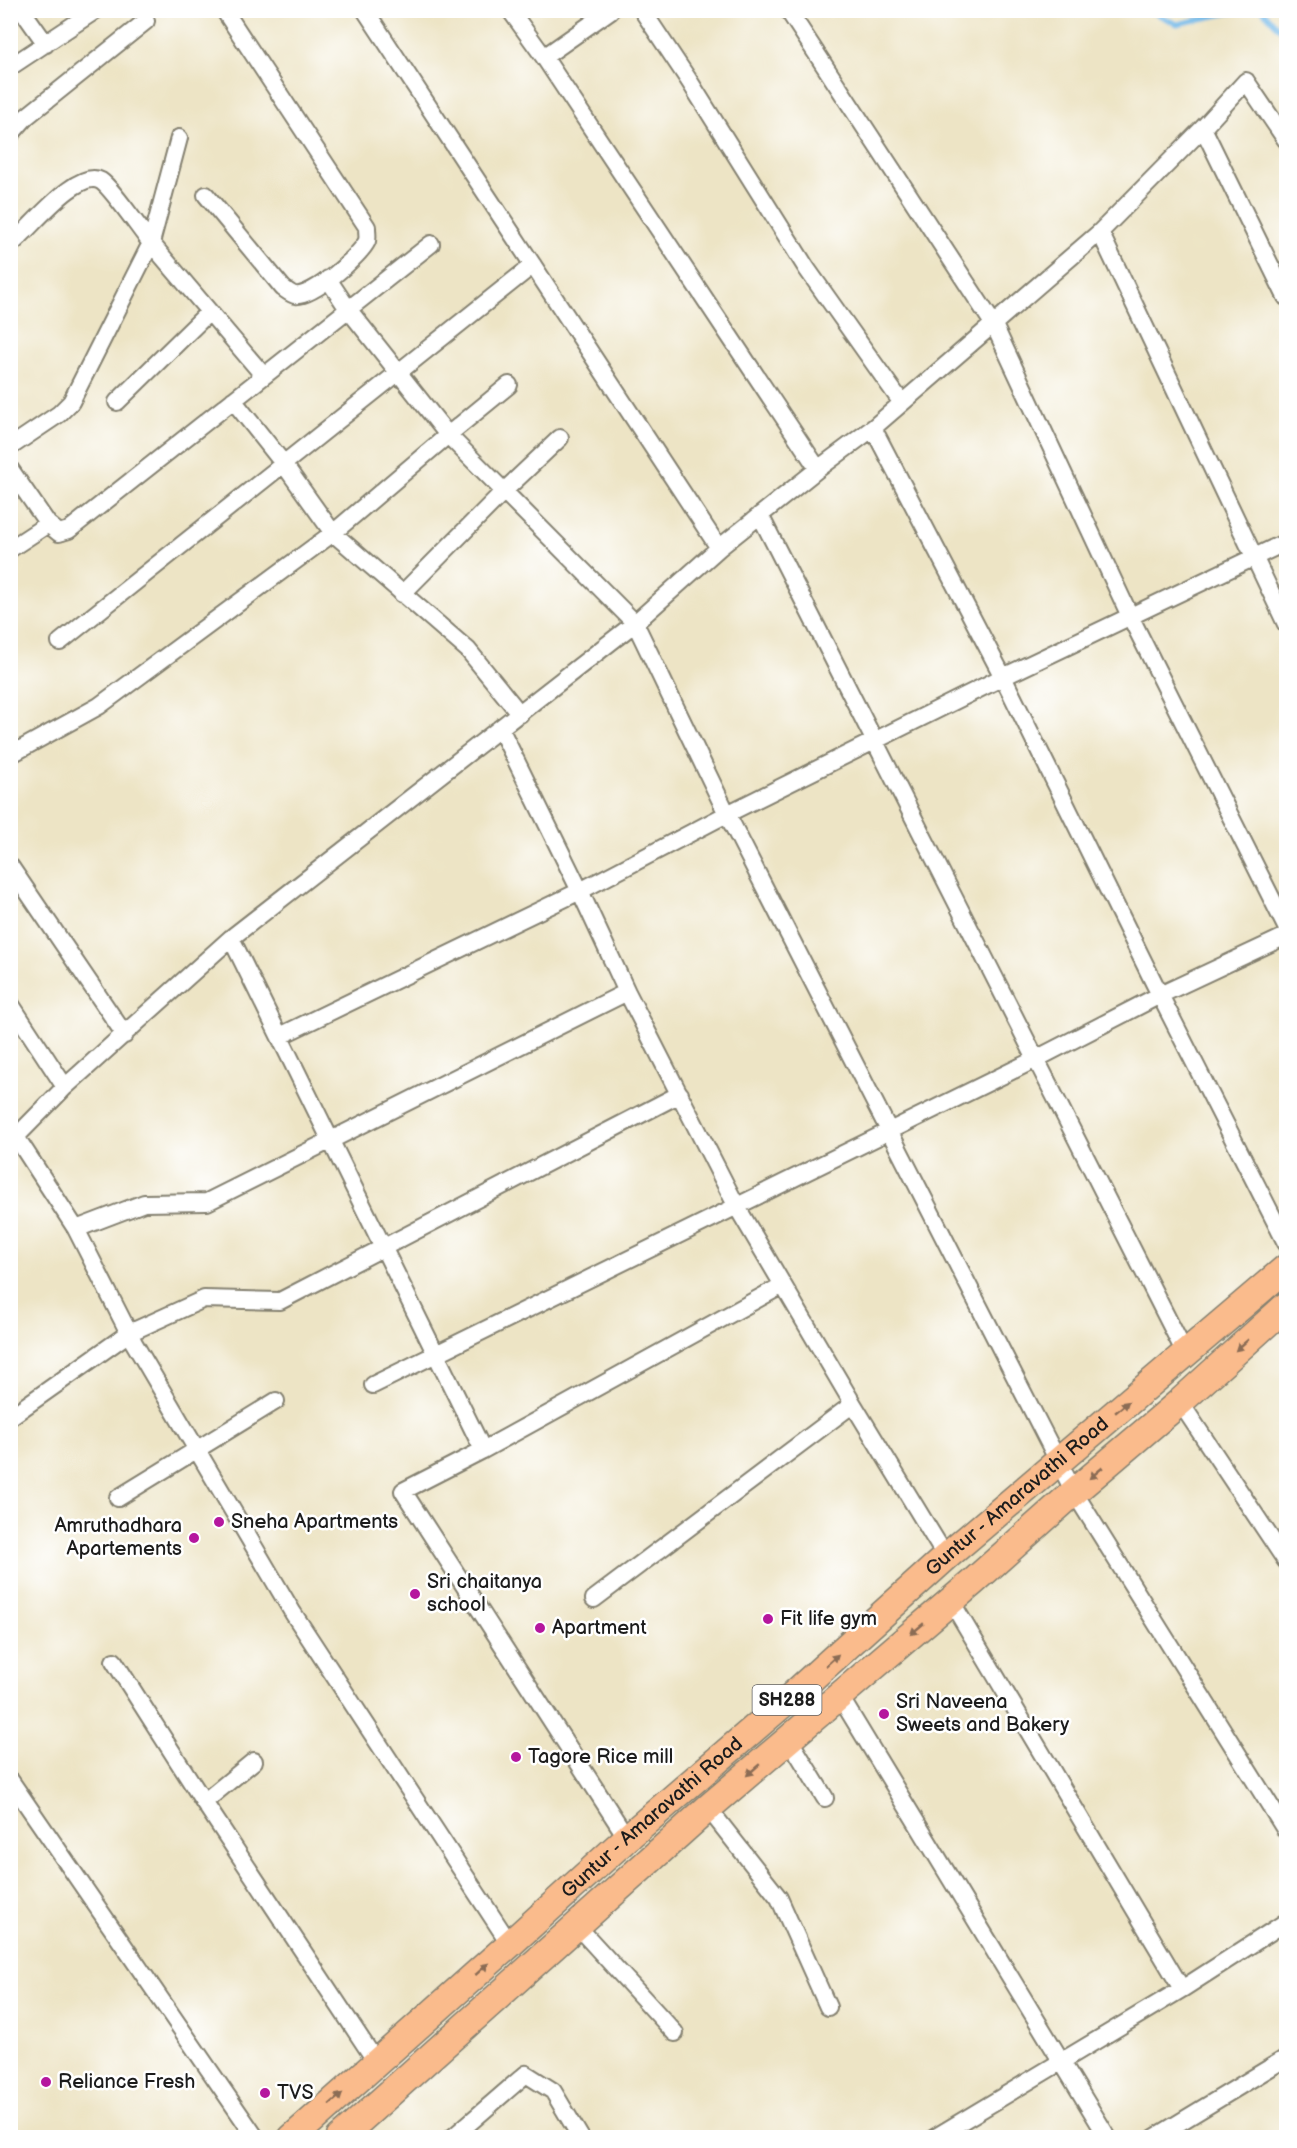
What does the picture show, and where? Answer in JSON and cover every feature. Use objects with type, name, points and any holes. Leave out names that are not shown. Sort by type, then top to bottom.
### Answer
[{"type":"main road","name":"Guntur - Amaravathi Road","points":[[292,2138],[946,1557],[1287,1268]]},
{"type":"main road","name":"Guntur - Amaravathi Road","points":[[340,2138],[578,1927],[708,1808],[951,1601],[1287,1306]]},
{"type":"street","points":[[22,10],[46,44]]},
{"type":"street","points":[[10,67],[96,10]]},
{"type":"street","points":[[206,195],[283,288],[295,295],[308,294],[328,279],[361,251],[368,239],[367,227],[224,10]]},
{"type":"street","points":[[365,10],[718,548]]},
{"type":"street","points":[[510,10],[544,57],[818,469]]},
{"type":"street","points":[[544,57],[611,10]]},
{"type":"street","points":[[642,10],[807,269],[902,403]]},
{"type":"street","points":[[788,10],[994,325],[1130,616],[1287,927]]},
{"type":"street","points":[[10,135],[26,117],[146,21]]},
{"type":"street","points":[[510,1944],[293,1613],[129,1333],[76,1230],[13,1136],[231,938],[635,623],[718,548],[873,428],[994,325],[1100,232],[1246,81],[1287,140]]},
{"type":"street","points":[[1203,128],[1287,297]]},
{"type":"street","points":[[10,447],[59,414],[71,402],[151,243],[179,138]]},
{"type":"street","points":[[10,245],[69,189],[82,181],[94,179],[106,185],[151,243],[264,376]]},
{"type":"street","points":[[1100,232],[1287,624]]},
{"type":"street","points":[[10,469],[48,524],[59,533],[69,530],[431,244]]},
{"type":"street","points":[[60,642],[532,265]]},
{"type":"street","points":[[328,279],[348,309],[448,435],[635,623],[727,814],[1074,1492],[1287,1831]]},
{"type":"street","points":[[117,402],[209,312]]},
{"type":"street","points":[[10,755],[99,706],[333,533],[509,385]]},
{"type":"street","points":[[233,400],[283,463],[333,533],[468,650],[520,714]]},
{"type":"street","points":[[873,428],[1003,677],[1160,995],[1287,1243]]},
{"type":"street","points":[[402,594],[560,438]]},
{"type":"street","points":[[760,515],[1185,1353]]},
{"type":"street","points":[[10,549],[48,524]]},
{"type":"street","points":[[280,1036],[580,891],[727,814],[1003,677],[1287,542]]},
{"type":"street","points":[[500,728],[627,992],[737,1207],[946,1557]]},
{"type":"street","points":[[10,866],[125,1035]]},
{"type":"street","points":[[373,1385],[889,1132],[1160,995],[1287,936]]},
{"type":"street","points":[[231,938],[483,1450]]},
{"type":"street","points":[[76,1230],[144,1203],[207,1202],[627,992]]},
{"type":"street","points":[[10,1003],[65,1087]]},
{"type":"street","points":[[10,1417],[129,1333],[204,1299],[280,1302],[680,1094]]},
{"type":"street","points":[[627,1838],[403,1491],[483,1450],[783,1286]]},
{"type":"street","points":[[118,1498],[276,1401]]},
{"type":"street","points":[[1180,1402],[1287,1561]]},
{"type":"street","points":[[594,1599],[853,1404]]},
{"type":"street","points":[[951,1601],[1182,1989]]},
{"type":"street","points":[[114,1661],[204,1802],[377,2063]]},
{"type":"street","points":[[838,1695],[1108,2138]]},
{"type":"street","points":[[789,1739],[825,1798]]},
{"type":"street","points":[[204,1802],[254,1761]]},
{"type":"street","points":[[10,1780],[256,2138]]},
{"type":"street","points":[[708,1808],[778,1898],[828,2007]]},
{"type":"street","points":[[934,2138],[1182,1989],[1287,1922]]},
{"type":"street","points":[[578,1927],[675,2033]]},
{"type":"street","points":[[1154,2138],[1287,2058]]},
{"type":"street","points":[[452,2138],[526,2074],[553,2091],[581,2138]]},
{"type":"waterway","points":[[1148,10],[1177,24],[1243,10]]},
{"type":"waterway","points":[[1262,10],[1286,35]]},
{"type":"place","name":"Sneha Apartments","points":[[219,1522]]},
{"type":"place","name":"Amruthadhara Apartements","points":[[194,1538]]},
{"type":"place","name":"Sri chaitanya school","points":[[415,1594]]},
{"type":"place","name":"Fit life gym","points":[[768,1619]]},
{"type":"place","name":"Apartment","points":[[540,1628]]},
{"type":"place","name":"Sri Naveena Sweets and Bakery","points":[[884,1714]]},
{"type":"place","name":"Tagore Rice mill","points":[[516,1757]]},
{"type":"place","name":"Reliance Fresh","points":[[46,2082]]},
{"type":"place","name":"TVS","points":[[265,2093]]}]
